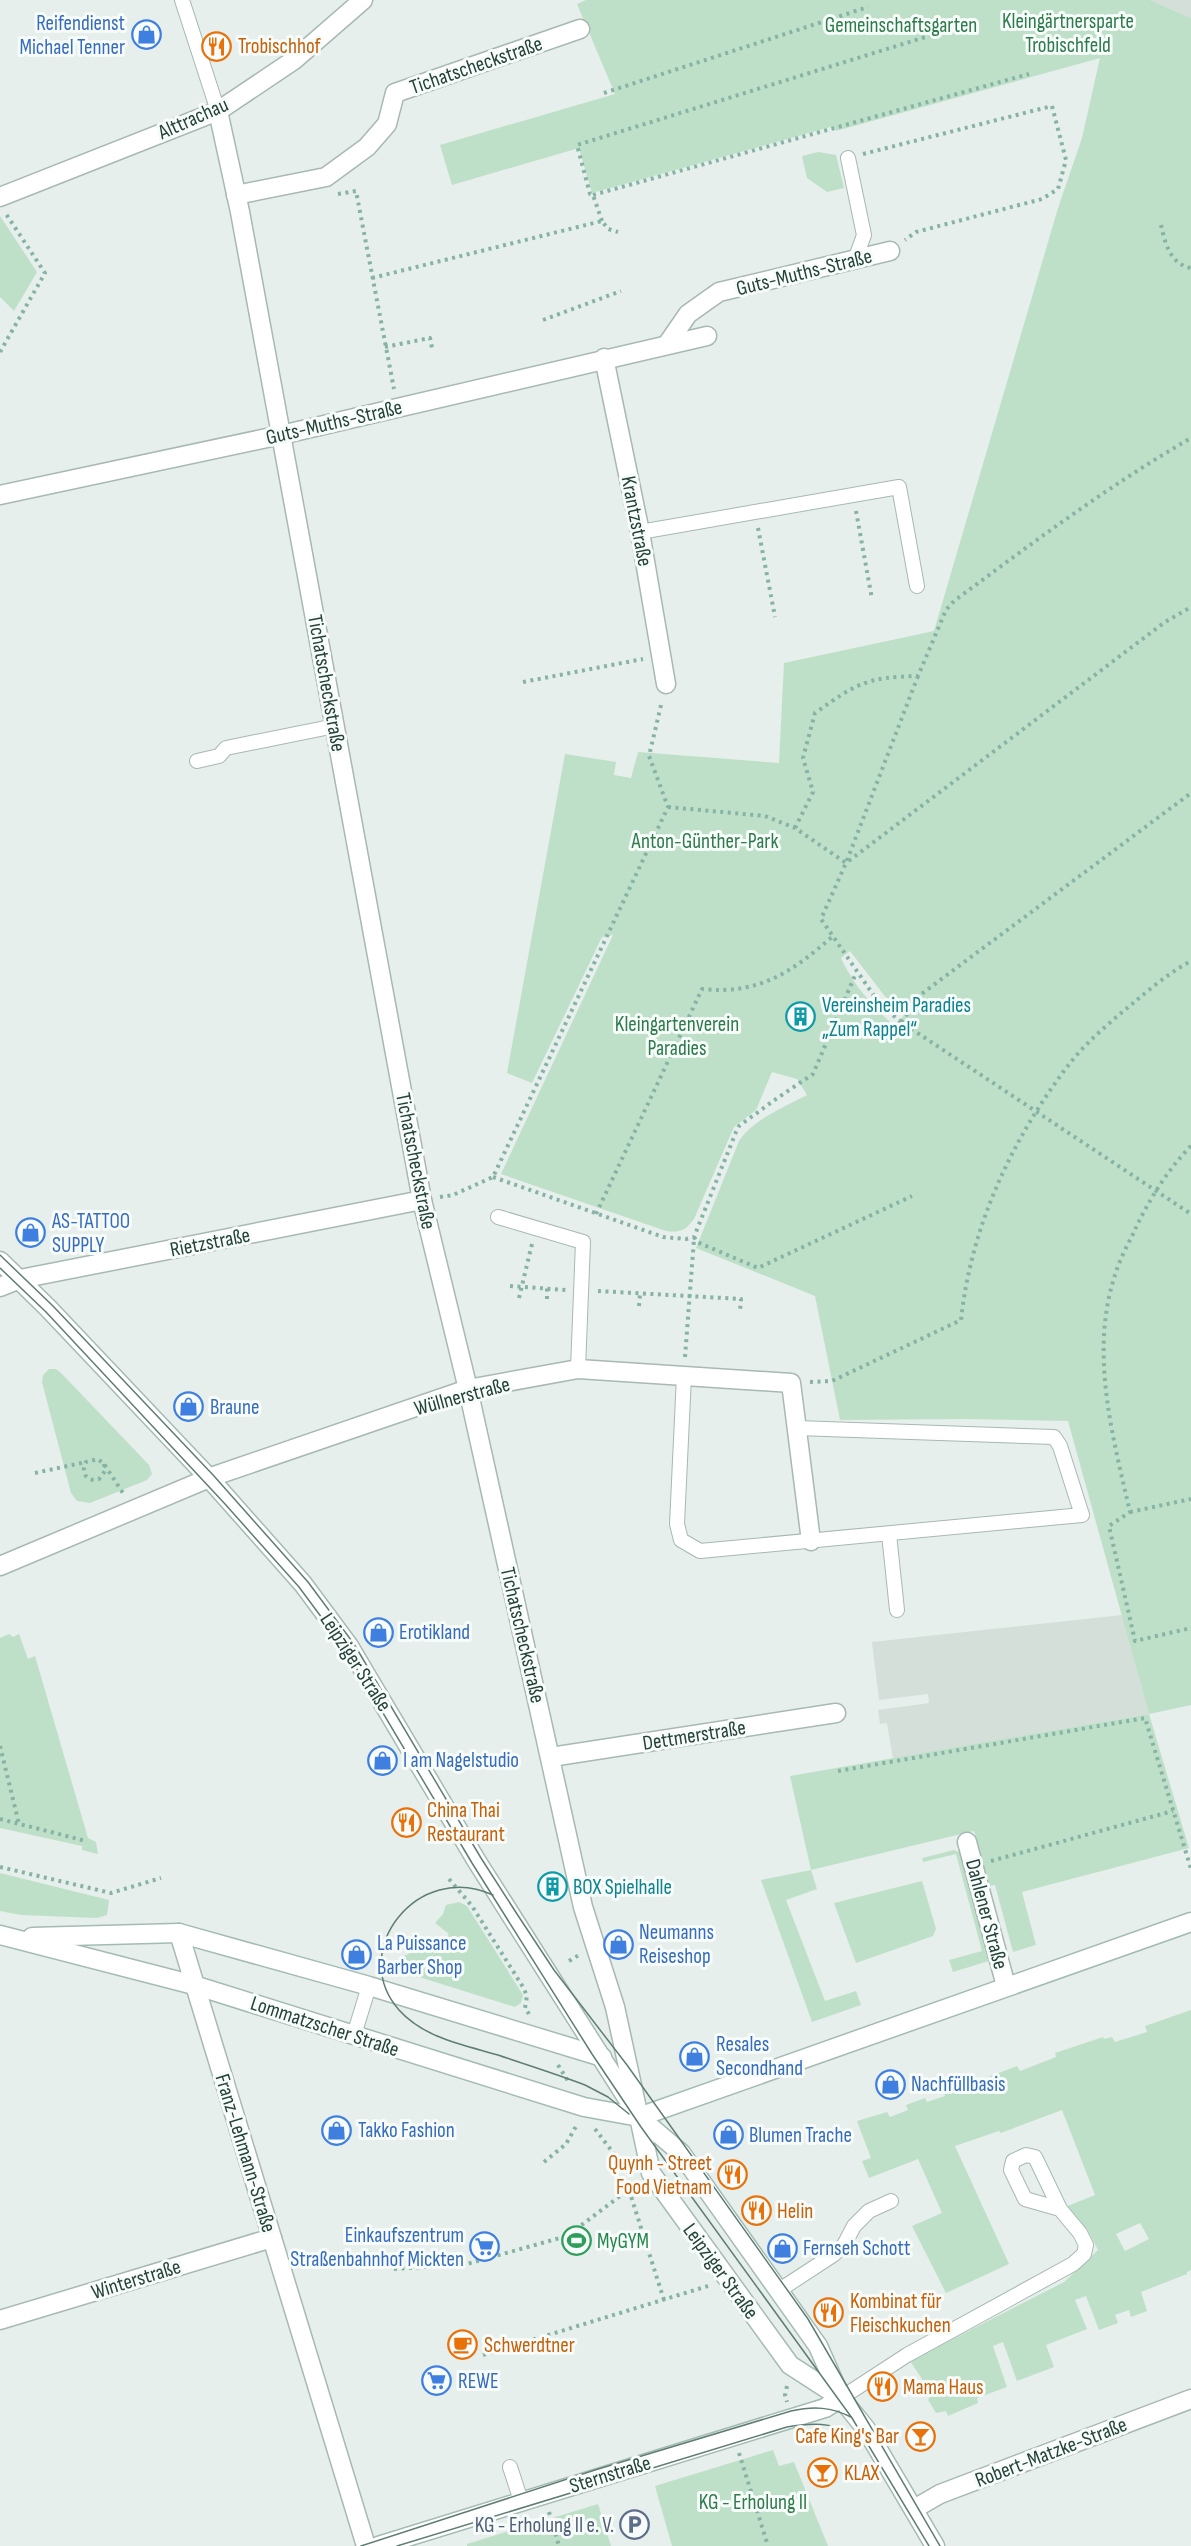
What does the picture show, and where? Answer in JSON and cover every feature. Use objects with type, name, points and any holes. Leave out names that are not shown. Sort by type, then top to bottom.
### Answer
[{"type":"street","name":"Alttrachau","points":[[0,197],[218,111],[294,60],[363,0]]},
{"type":"street","name":"Tichatscheckstraße","points":[[236,195],[326,177],[367,147],[387,124],[395,93],[580,29]]},
{"type":"street","name":"Tichatscheckstraße","points":[[218,111],[281,435],[422,1200],[468,1389],[583,1907],[615,2007],[639,2117]]},
{"type":"street","name":"Guts-Muths-Straße","points":[[668,344],[688,314],[719,292],[890,251]]},
{"type":"street","name":"Guts-Muths-Straße","points":[[0,495],[281,435],[604,358],[707,336]]},
{"type":"street","name":"Krantzstraße","points":[[604,358],[640,532],[666,684]]},
{"type":"street","name":"Rietzstraße","points":[[0,1287],[20,1279],[422,1200]]},
{"type":"street","name":"Leipziger Straße","points":[[0,1261],[20,1279],[209,1478],[303,1584],[349,1646],[476,1860],[639,2117],[681,2153],[818,2346],[841,2398],[866,2429],[934,2546]]},
{"type":"street","name":"Wüllnerstraße","points":[[0,1566],[209,1478],[468,1389],[578,1369],[791,1383]]},
{"type":"street","points":[[791,1383],[811,1541]]},
{"type":"street","name":"Dettmerstraße","points":[[551,1757],[836,1713]]},
{"type":"street","name":"Dahlener Straße","points":[[967,1842],[1006,1986]]},
{"type":"street","points":[[639,2117],[1191,1922]]},
{"type":"street","name":"Lommatzscher Straße","points":[[5,1936],[179,1933],[369,1986],[602,2057]]},
{"type":"street","name":"Franz-Lehmann-Straße","points":[[179,1933],[366,2546]]},
{"type":"street","name":"Lommatzscher Straße","points":[[5,1936],[194,1985],[584,2107],[639,2117]]},
{"type":"street","name":"Leipziger Straße","points":[[639,2117],[651,2174],[790,2365],[841,2398]]},
{"type":"street","name":"Winterstraße","points":[[0,2320],[272,2238]]},
{"type":"street","name":"Sternstraße","points":[[378,2546],[825,2408],[841,2398]]},
{"type":"street","name":"Robert-Matzke-Straße","points":[[914,2509],[940,2494],[1191,2399]]},
{"type":"lane","points":[[182,0],[218,111]]},
{"type":"lane","points":[[848,158],[864,235],[855,260]]},
{"type":"lane","points":[[640,532],[899,487],[917,586]]},
{"type":"lane","points":[[197,761],[219,756],[226,748],[335,726]]},
{"type":"lane","points":[[498,1217],[583,1242],[578,1369]]},
{"type":"lane","points":[[684,1376],[677,1524],[681,1540],[700,1551],[1082,1515],[1060,1446],[1054,1437],[797,1428]]},
{"type":"lane","points":[[889,1533],[897,1610]]},
{"type":"lane","points":[[354,2035],[369,1986]]},
{"type":"lane","points":[[778,2290],[833,2255],[844,2246],[854,2226],[869,2211],[891,2200]]},
{"type":"lane","points":[[841,2398],[907,2355],[1084,2254],[1086,2245],[1080,2233],[1060,2209]]},
{"type":"lane","points":[[510,2467],[521,2501]]},
{"type":"path","points":[[604,93],[868,7]]},
{"type":"path","points":[[618,232],[608,229],[602,221],[593,195],[590,194],[577,145],[717,99],[932,35]]},
{"type":"path","points":[[593,195],[1029,74]]},
{"type":"path","points":[[848,158],[1052,106],[1066,160],[1058,189],[1042,199],[916,232],[890,251]]},
{"type":"path","points":[[333,195],[356,191],[397,407]]},
{"type":"path","points":[[0,206],[45,273],[0,352]]},
{"type":"path","points":[[372,278],[602,221]]},
{"type":"path","points":[[1161,225],[1167,250],[1183,266],[1191,268]]},
{"type":"path","points":[[543,320],[621,291]]},
{"type":"path","points":[[385,346],[430,338],[432,348],[435,348]]},
{"type":"path","points":[[1191,438],[1077,512],[954,601],[946,610],[846,863],[820,919],[879,1003],[901,1022],[1191,1214]]},
{"type":"path","points":[[854,495],[872,599]]},
{"type":"path","points":[[755,512],[775,617]]},
{"type":"path","points":[[846,863],[1165,622],[1191,607]]},
{"type":"path","points":[[523,682],[661,655]]},
{"type":"path","points":[[795,828],[813,792],[803,758],[815,713],[847,690],[866,681],[918,676]]},
{"type":"path","points":[[422,1200],[453,1195],[493,1177],[668,807],[649,756],[666,684]]},
{"type":"path","points":[[901,1022],[907,1014],[908,1004],[1191,793]]},
{"type":"path","points":[[668,807],[765,816],[795,828],[846,863]]},
{"type":"path","points":[[596,1214],[702,989],[723,991],[753,986],[789,972],[833,936]]},
{"type":"path","points":[[791,1383],[832,1381],[961,1320],[970,1261],[988,1205],[1010,1155],[1037,1112],[1067,1066],[1102,1028],[1142,995],[1191,961]]},
{"type":"path","points":[[684,1376],[694,1237],[736,1132],[740,1126],[813,1074],[856,973]]},
{"type":"path","points":[[1130,1512],[1109,1417],[1104,1371],[1106,1318],[1115,1272],[1138,1222],[1156,1191],[1191,1146]]},
{"type":"path","points":[[493,1177],[663,1237],[686,1239],[694,1237]]},
{"type":"path","points":[[694,1237],[697,1242],[758,1268],[912,1196]]},
{"type":"path","points":[[519,1298],[536,1228]]},
{"type":"path","points":[[510,1287],[741,1299],[740,1311]]},
{"type":"path","points":[[547,1288],[547,1299]]},
{"type":"path","points":[[639,1306],[640,1294]]},
{"type":"path","points":[[35,1473],[86,1462],[94,1458],[104,1464],[132,1509]]},
{"type":"path","points":[[86,1462],[83,1469],[85,1475],[95,1480],[104,1474],[104,1464]]},
{"type":"path","points":[[1191,1499],[1130,1512],[1109,1526],[1135,1641],[1191,1628]]},
{"type":"path","points":[[838,1771],[1145,1718],[1191,1869]]},
{"type":"path","points":[[0,1746],[19,1824]]},
{"type":"path","points":[[984,1864],[1173,1811]]},
{"type":"path","points":[[0,1819],[86,1841]]},
{"type":"path","points":[[0,1867],[111,1893],[161,1878]]},
{"type":"path","points":[[449,1879],[472,1906],[523,1987],[527,1996],[525,2008]]},
{"type":"path","points":[[554,2058],[571,2086]]},
{"type":"path","points":[[544,2162],[566,2144],[579,2123],[594,2128]]},
{"type":"path","points":[[394,2269],[467,2264],[567,2236],[637,2184]]},
{"type":"path","points":[[629,2190],[664,2300]]},
{"type":"path","points":[[483,2355],[728,2280]]},
{"type":"path","points":[[734,2435],[768,2546]]},
{"type":"path","points":[[543,2494],[559,2546]]},
{"type":"shaded area","points":[[1150,0],[1191,0],[1191,18]]},
{"type":"shaded area","points":[[1122,1615],[1149,1714],[893,1759],[887,1723],[880,1724],[878,1710],[929,1703],[928,1694],[879,1700],[872,1642]]},
{"type":"green space","points":[[586,0],[1150,0],[1191,18],[1191,1705],[1149,1714],[1068,1421],[840,1420],[815,1296],[696,1248],[739,1141],[752,1126],[807,1095],[797,1079],[772,1072],[756,1110],[734,1127],[694,1219],[679,1231],[666,1231],[501,1174],[613,935],[602,937],[532,1083],[507,1073],[565,754],[616,762],[614,775],[631,778],[638,752],[779,763],[784,663],[934,631],[1058,208],[1082,138],[1100,58],[836,131],[834,126],[592,193],[579,148],[452,185],[440,145],[615,94],[577,4]],"holes":[[[850,951],[887,999],[904,1015],[896,1027],[864,995],[841,958]]]},
{"type":"green space","points":[[818,152],[836,155],[844,188],[827,192],[807,178],[802,156]]},
{"type":"green space","points":[[0,216],[37,272],[14,311],[0,297]]},
{"type":"green space","points":[[49,1369],[56,1369],[62,1374],[149,1465],[152,1474],[147,1480],[90,1503],[77,1501],[71,1493],[42,1382],[43,1375]]},
{"type":"green space","points":[[9,1634],[13,1637],[19,1634],[28,1659],[35,1656],[88,1838],[96,1842],[98,1854],[82,1850],[82,1846],[0,1828],[0,1638]]},
{"type":"green space","points":[[1149,1714],[1189,1848],[1022,1892],[1036,1945],[1013,1952],[995,1885],[990,1886],[974,1831],[811,1870],[790,1776]]},
{"type":"green space","points":[[954,1850],[963,1854],[992,1960],[953,1972],[949,1960],[982,1951],[956,1854],[923,1862],[922,1858]]},
{"type":"green space","points":[[811,1870],[817,1889],[786,1900],[825,2001],[856,1991],[861,2005],[812,2022],[761,1880]]},
{"type":"green space","points":[[0,1873],[109,1900],[107,1915],[97,1918],[21,1915],[0,1911]]},
{"type":"green space","points":[[922,1881],[936,1929],[933,1936],[856,1963],[834,1903]]},
{"type":"green space","points":[[459,1902],[467,1906],[523,1995],[521,2003],[515,2007],[400,1971],[400,1959],[414,1950],[420,1942],[435,1952],[449,1934],[435,1923],[443,1914],[446,1905]]},
{"type":"green space","points":[[1191,2010],[1191,2270],[1187,2274],[1141,2292],[1147,2311],[1131,2317],[1129,2310],[1115,2315],[1118,2323],[1099,2330],[1086,2296],[1075,2300],[1087,2329],[1046,2345],[1054,2367],[1017,2381],[1003,2342],[993,2346],[1007,2387],[977,2398],[978,2403],[948,2416],[946,2411],[936,2413],[928,2400],[932,2394],[910,2361],[1064,2282],[1098,2250],[1087,2229],[1065,2207],[1095,2195],[1062,2110],[1001,2133],[999,2131],[955,2146],[1009,2264],[946,2293],[912,2226],[942,2213],[918,2159],[869,2178],[862,2161],[871,2158],[857,2121],[887,2112],[890,2117],[908,2110],[906,2105],[925,2098],[927,2102],[945,2096],[943,2090],[966,2083],[968,2088],[989,2080],[988,2077],[1017,2066],[1020,2071],[1056,2057],[1055,2053],[1103,2037],[1104,2039],[1112,2037],[1115,2042],[1147,2032],[1145,2026]],"holes":[[[1140,2223],[1149,2239],[1125,2251],[1116,2234]]]},
{"type":"green space","name":"KG - Erholung II","points":[[773,2450],[779,2466],[794,2462],[828,2546],[672,2546],[655,2486]]},
{"type":"green space","points":[[598,2504],[611,2546],[467,2546],[467,2544]]},
{"type":"tram line","points":[[0,1255],[53,1306],[214,1476],[308,1582],[354,1644],[481,1858],[554,1970],[627,2065],[808,2319],[940,2546]]},
{"type":"tram line","points":[[0,1268],[46,1312],[225,1504],[299,1587],[345,1649],[472,1863],[592,2054],[641,2127],[852,2418],[929,2546]]},
{"type":"tram line","points":[[493,1895],[465,1887],[439,1890],[417,1900],[398,1917],[386,1938],[381,1962],[385,1987],[399,2010],[409,2020],[432,2034],[585,2085],[608,2097],[629,2114]]},
{"type":"tram line","points":[[361,2546],[595,2470],[791,2411],[822,2408],[851,2417]]},
{"type":"tram line","points":[[397,2546],[787,2427],[808,2424],[829,2425],[848,2431],[865,2444]]},
{"type":"place","name":"Reifendienst Michael Tenner","points":[[146,35]]},
{"type":"place","name":"Trobischhof","points":[[217,46]]},
{"type":"place","name":"Vereinsheim Paradies „Zum Rappel“","points":[[801,1017]]},
{"type":"place","name":"AS-TATTOO SUPPLY","points":[[31,1233]]},
{"type":"place","name":"Braune","points":[[189,1407]]},
{"type":"place","name":"Erotikland","points":[[378,1632]]},
{"type":"place","name":"I am Nagelstudio","points":[[382,1760]]},
{"type":"place","name":"China Thai Restaurant","points":[[406,1822]]},
{"type":"place","name":"BOX Spielhalle","points":[[552,1887]]},
{"type":"place","name":"Neumanns Reiseshop","points":[[618,1944]]},
{"type":"place","name":"La Puissance Barber Shop","points":[[356,1955]]},
{"type":"place","name":"Resales Secondhand","points":[[695,2056]]},
{"type":"place","name":"Nachfüllbasis","points":[[890,2084]]},
{"type":"place","name":"Takko Fashion","points":[[337,2130]]},
{"type":"place","name":"Blumen Trache","points":[[728,2135]]},
{"type":"place","name":"Quynh - Street Food Vietnam","points":[[733,2175]]},
{"type":"place","name":"Helin","points":[[756,2211]]},
{"type":"place","name":"MyGYM","points":[[576,2241]]},
{"type":"place","name":"Einkaufszentrum Straßenbahnhof Mickten","points":[[485,2247]]},
{"type":"place","name":"Fernseh Schott","points":[[782,2248]]},
{"type":"place","name":"Kombinat für Fleischkuchen","points":[[829,2313]]},
{"type":"place","name":"Schwerdtner","points":[[463,2345]]},
{"type":"place","name":"REWE","points":[[437,2381]]},
{"type":"place","name":"Mama Haus","points":[[882,2387]]},
{"type":"place","name":"Cafe King's Bar","points":[[920,2436]]},
{"type":"place","name":"KLAX","points":[[823,2473]]},
{"type":"place","name":"KG - Erholung II e. V.","points":[[635,2525]]},
{"type":"park label","name":"Gemeinschaftsgarten","points":[[901,25]]},
{"type":"park label","name":"Kleingärtnersparte Trobischfeld","points":[[1068,33]]},
{"type":"park label","name":"Anton-Günther-Park","points":[[705,841]]},
{"type":"park label","name":"Kleingartenverein Paradies","points":[[677,1036]]}]
